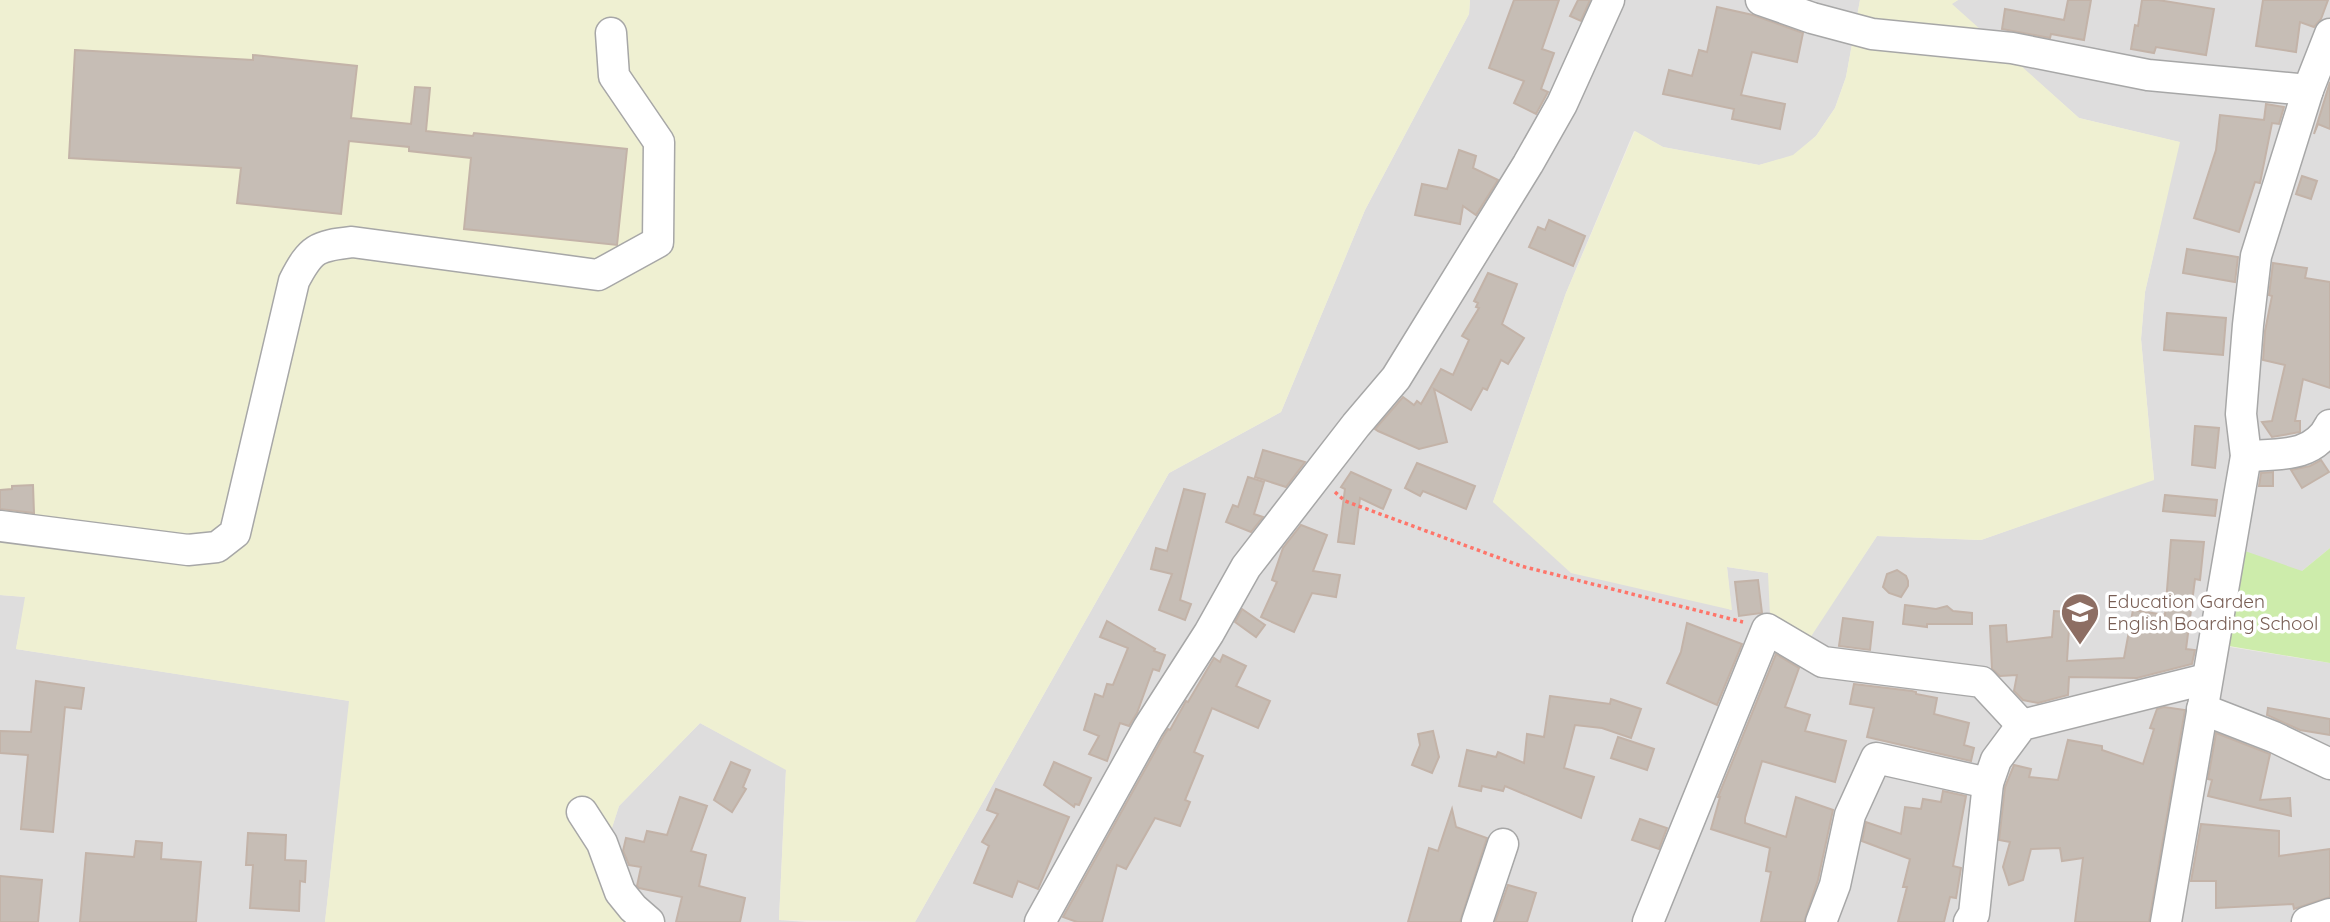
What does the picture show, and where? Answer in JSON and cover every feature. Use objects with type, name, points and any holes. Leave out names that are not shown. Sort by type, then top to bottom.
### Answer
[{"type":"street","points":[[1040,922],[1148,727],[1209,633],[1246,567],[1356,425],[1396,378],[1562,104],[1609,0]]},
{"type":"street","points":[[1761,0],[1812,18],[1872,34],[2012,48],[2148,75],[2308,90]]},
{"type":"street","points":[[0,526],[188,550],[217,547],[235,533],[294,281],[306,258],[324,245],[352,242],[598,275],[658,242],[659,142],[614,76],[611,33]]},
{"type":"street","points":[[2165,922],[2246,456],[2241,414],[2256,256],[2308,90],[2329,41]]},
{"type":"street","points":[[2246,456],[2297,453],[2324,437],[2330,425]]},
{"type":"street","points":[[1648,922],[1768,629],[1823,662],[1982,682],[2022,725]]},
{"type":"street","points":[[1969,922],[1975,914],[1988,783],[1996,761],[2022,725],[2206,679]]},
{"type":"street","points":[[2202,709],[2274,737],[2330,764]]},
{"type":"street","points":[[1821,922],[1835,885],[1850,815],[1876,758],[1988,783]]},
{"type":"street","points":[[582,812],[602,843],[620,892],[649,922]]},
{"type":"street","points":[[1477,922],[1503,844]]},
{"type":"street","points":[[2307,922],[2330,914]]},
{"type":"path","points":[[1319,476],[1345,501],[1521,566],[1768,629]]},
{"type":"shaded area","points":[[1470,0],[1860,0],[1846,77],[1835,108],[1816,136],[1793,156],[1759,165],[1663,147],[1634,131],[1566,293],[1493,502],[1731,610],[1727,567],[1768,573],[1809,638],[1877,536],[1981,540],[2154,479],[2141,339],[2145,292],[2179,142],[2079,118],[1951,4],[1958,0],[2330,0],[2330,548],[2302,571],[2224,646],[2330,663],[2330,922],[915,922],[1169,473],[1281,412],[1365,210],[1469,14]]},
{"type":"shaded area","points":[[0,595],[26,597],[16,649],[350,701],[325,922],[0,922]]},
{"type":"shaded area","points":[[700,723],[786,769],[779,920],[806,922],[643,922],[596,876],[619,806]]},
{"type":"green space","points":[[0,0],[1470,0],[1469,14],[1365,210],[1281,412],[1169,473],[915,922],[779,920],[786,770],[700,723],[619,806],[597,875],[648,912],[643,922],[325,922],[349,701],[16,649],[25,597],[0,595]]},
{"type":"green space","points":[[1860,0],[1958,0],[1952,4],[2079,118],[2180,142],[2145,292],[2141,339],[2154,480],[1981,540],[1877,536],[1810,638],[1770,616],[1768,573],[1727,567],[1732,610],[1571,573],[1493,502],[1566,293],[1635,131],[1663,147],[1759,165],[1793,155],[1816,136],[1835,108],[1846,77]]},
{"type":"green space","points":[[2330,548],[2330,663],[2223,645],[2245,551],[2302,571]]},
{"type":"building","points":[[1514,0],[1559,0],[1542,49],[1554,53],[1541,89],[1548,92],[1536,114],[1514,103],[1524,81],[1489,68]]},
{"type":"building","points":[[1578,0],[1590,0],[1581,21],[1570,16]]},
{"type":"building","points":[[2068,0],[2091,0],[2084,40],[2051,34],[2050,38],[2002,29],[2005,9],[2064,20]]},
{"type":"building","points":[[2142,0],[2214,9],[2206,55],[2156,47],[2154,53],[2131,49]]},
{"type":"building","points":[[2263,0],[2328,0],[2321,19],[2314,27],[2300,22],[2296,52],[2256,46]]},
{"type":"building","points":[[1717,7],[1753,15],[1803,33],[1797,62],[1752,52],[1741,95],[1785,104],[1780,129],[1732,119],[1734,109],[1663,94],[1669,70],[1692,76],[1699,50],[1707,52]]},
{"type":"building","points":[[75,50],[253,60],[253,55],[357,66],[351,118],[411,124],[415,87],[430,88],[426,131],[473,136],[474,133],[627,149],[617,245],[464,229],[471,158],[409,151],[409,147],[349,141],[341,214],[237,203],[241,168],[69,158]]},
{"type":"building","points":[[2330,82],[2330,129],[2318,124],[2314,134]]},
{"type":"building","points":[[2266,104],[2284,107],[2279,124],[2272,123],[2260,183],[2255,182],[2239,232],[2194,218],[2216,150],[2220,115],[2264,120]]},
{"type":"building","points":[[1459,150],[1476,156],[1473,168],[1498,180],[1476,215],[1463,206],[1460,224],[1415,215],[1422,184],[1447,189]]},
{"type":"building","points":[[2302,176],[2317,181],[2311,199],[2296,194]]},
{"type":"building","points":[[1549,220],[1585,236],[1573,266],[1529,247],[1538,227],[1545,230]]},
{"type":"building","points":[[2187,249],[2238,257],[2235,282],[2183,273]]},
{"type":"building","points":[[2273,263],[2307,268],[2305,278],[2330,282],[2330,388],[2303,379],[2295,421],[2300,421],[2300,432],[2272,437],[2262,422],[2272,421],[2285,365],[2263,360],[2272,296],[2269,295]]},
{"type":"building","points":[[1488,273],[1517,284],[1502,324],[1524,338],[1508,364],[1501,360],[1487,390],[1483,388],[1471,410],[1434,389],[1447,442],[1419,449],[1375,429],[1403,397],[1414,405],[1417,401],[1421,404],[1441,369],[1453,375],[1469,340],[1462,336],[1479,308],[1474,301]]},
{"type":"building","points":[[2167,313],[2226,318],[2223,355],[2164,350]]},
{"type":"building","points":[[2195,426],[2219,428],[2215,468],[2192,465]]},
{"type":"building","points":[[1263,450],[1305,462],[1286,487],[1255,477]]},
{"type":"building","points":[[2321,460],[2329,472],[2302,488],[2291,470],[2310,466]]},
{"type":"building","points":[[1417,463],[1475,486],[1466,509],[1423,491],[1420,496],[1405,488]]},
{"type":"building","points":[[1351,472],[1391,490],[1383,509],[1360,498],[1354,544],[1338,542],[1345,489],[1341,487]]},
{"type":"building","points":[[2273,472],[2273,486],[2259,486],[2261,473]]},
{"type":"building","points":[[1248,477],[1264,482],[1254,514],[1263,517],[1251,532],[1226,522],[1233,505],[1238,507]]},
{"type":"building","points":[[33,485],[34,513],[0,509],[0,490],[12,489],[12,486]]},
{"type":"building","points":[[1184,489],[1205,494],[1180,600],[1191,604],[1185,620],[1159,610],[1172,574],[1151,569],[1156,548],[1167,551]]},
{"type":"building","points":[[2165,495],[2217,500],[2215,516],[2163,511]]},
{"type":"building","points":[[1301,525],[1327,535],[1313,571],[1340,575],[1336,597],[1312,593],[1294,632],[1261,617],[1277,582],[1272,580],[1283,548]]},
{"type":"building","points":[[2171,540],[2204,542],[2200,580],[2195,579],[2186,649],[2195,650],[2192,664],[2137,678],[2069,677],[2068,695],[2038,703],[2023,700],[2014,691],[2017,675],[2000,676],[1992,669],[1990,626],[2006,625],[2007,642],[2052,637],[2054,611],[2070,612],[2067,661],[2124,658],[2133,610],[2165,615]]},
{"type":"building","points":[[1897,570],[1906,576],[1908,581],[1901,597],[1889,593],[1883,587],[1887,574]]},
{"type":"building","points":[[1758,580],[1762,613],[1739,616],[1735,582]]},
{"type":"building","points":[[1905,605],[1936,609],[1947,606],[1953,611],[1972,613],[1972,624],[1927,624],[1927,627],[1903,624]]},
{"type":"building","points":[[1242,609],[1265,625],[1256,637],[1235,622]]},
{"type":"building","points":[[1843,618],[1873,622],[1870,650],[1839,646]]},
{"type":"building","points":[[1107,621],[1155,649],[1154,651],[1165,655],[1159,671],[1153,669],[1137,713],[1129,726],[1120,723],[1107,761],[1089,754],[1099,736],[1084,730],[1095,694],[1103,697],[1107,684],[1113,685],[1128,648],[1100,637]]},
{"type":"building","points":[[1687,623],[1742,644],[1717,705],[1667,683],[1681,652]]},
{"type":"building","points":[[1776,654],[1799,668],[1785,707],[1810,715],[1805,731],[1846,741],[1835,782],[1762,761],[1745,818],[1745,823],[1786,837],[1796,797],[1833,810],[1818,880],[1804,922],[1761,922],[1771,872],[1766,871],[1770,848],[1711,829],[1718,797]]},
{"type":"building","points":[[1223,655],[1246,666],[1236,686],[1270,701],[1258,728],[1212,708],[1194,752],[1203,756],[1185,800],[1190,802],[1180,826],[1155,818],[1126,869],[1117,865],[1102,922],[1077,922],[1063,917],[1163,737],[1214,658],[1220,662]]},
{"type":"building","points":[[36,681],[84,688],[81,709],[65,707],[53,832],[21,829],[28,755],[0,753],[0,731],[31,732]]},
{"type":"building","points":[[1854,684],[1912,691],[1937,698],[1934,714],[1969,723],[1964,745],[1974,748],[1971,761],[1867,737],[1874,708],[1850,704]]},
{"type":"building","points":[[1550,696],[1610,704],[1611,699],[1641,709],[1631,738],[1602,728],[1575,725],[1564,768],[1594,777],[1581,818],[1505,786],[1503,791],[1482,786],[1481,791],[1459,786],[1467,750],[1496,757],[1498,752],[1524,763],[1527,734],[1544,737]]},
{"type":"building","points":[[2164,707],[2185,710],[2149,922],[2075,922],[2083,858],[2062,861],[2060,848],[2031,849],[2023,880],[2009,885],[2003,867],[2010,842],[1999,840],[2005,787],[2014,765],[2031,769],[2029,777],[2058,780],[2068,740],[2102,746],[2102,750],[2143,764],[2157,709]]},
{"type":"building","points":[[2268,708],[2330,719],[2330,735],[2300,730],[2267,715]]},
{"type":"building","points":[[1433,731],[1439,757],[1432,773],[1412,765],[1420,745],[1418,734]]},
{"type":"building","points":[[2216,733],[2270,754],[2260,800],[2290,798],[2291,816],[2208,796],[2212,780],[2208,779]]},
{"type":"building","points":[[1618,737],[1654,749],[1647,770],[1611,758]]},
{"type":"building","points":[[731,762],[750,770],[743,787],[746,789],[732,812],[714,800]]},
{"type":"building","points":[[1054,762],[1091,778],[1079,805],[1075,804],[1074,807],[1044,785]]},
{"type":"building","points":[[996,789],[1069,817],[1038,889],[1018,881],[1012,897],[974,883],[989,846],[982,842],[998,814],[987,810]]},
{"type":"building","points":[[1943,791],[1966,796],[1953,866],[1961,868],[1956,898],[1950,897],[1944,922],[1898,922],[1907,887],[1903,887],[1910,859],[1862,841],[1866,822],[1901,834],[1905,807],[1921,809],[1923,799],[1941,802]]},
{"type":"building","points":[[680,797],[707,806],[691,851],[706,855],[699,886],[745,898],[740,922],[676,922],[682,897],[637,886],[641,867],[629,865],[623,851],[626,838],[644,842],[647,831],[667,835]]},
{"type":"building","points":[[1452,809],[1456,827],[1487,838],[1460,922],[1408,922],[1429,848],[1438,851]]},
{"type":"building","points":[[1640,819],[1667,828],[1659,849],[1632,840]]},
{"type":"building","points":[[2201,824],[2279,831],[2279,856],[2330,849],[2330,897],[2294,909],[2293,904],[2216,908],[2216,881],[2191,881]]},
{"type":"building","points":[[248,833],[286,835],[285,860],[306,861],[305,882],[300,881],[299,911],[250,908],[253,865],[246,865]]},
{"type":"building","points":[[136,841],[162,843],[161,859],[201,862],[196,922],[80,922],[86,853],[134,857]]},
{"type":"building","points":[[0,876],[42,880],[38,922],[0,922]]},
{"type":"building","points":[[1508,885],[1536,893],[1527,922],[1495,922]]},
{"type":"place","name":"Education Garden English Boarding School","points":[[2080,646]]}]
